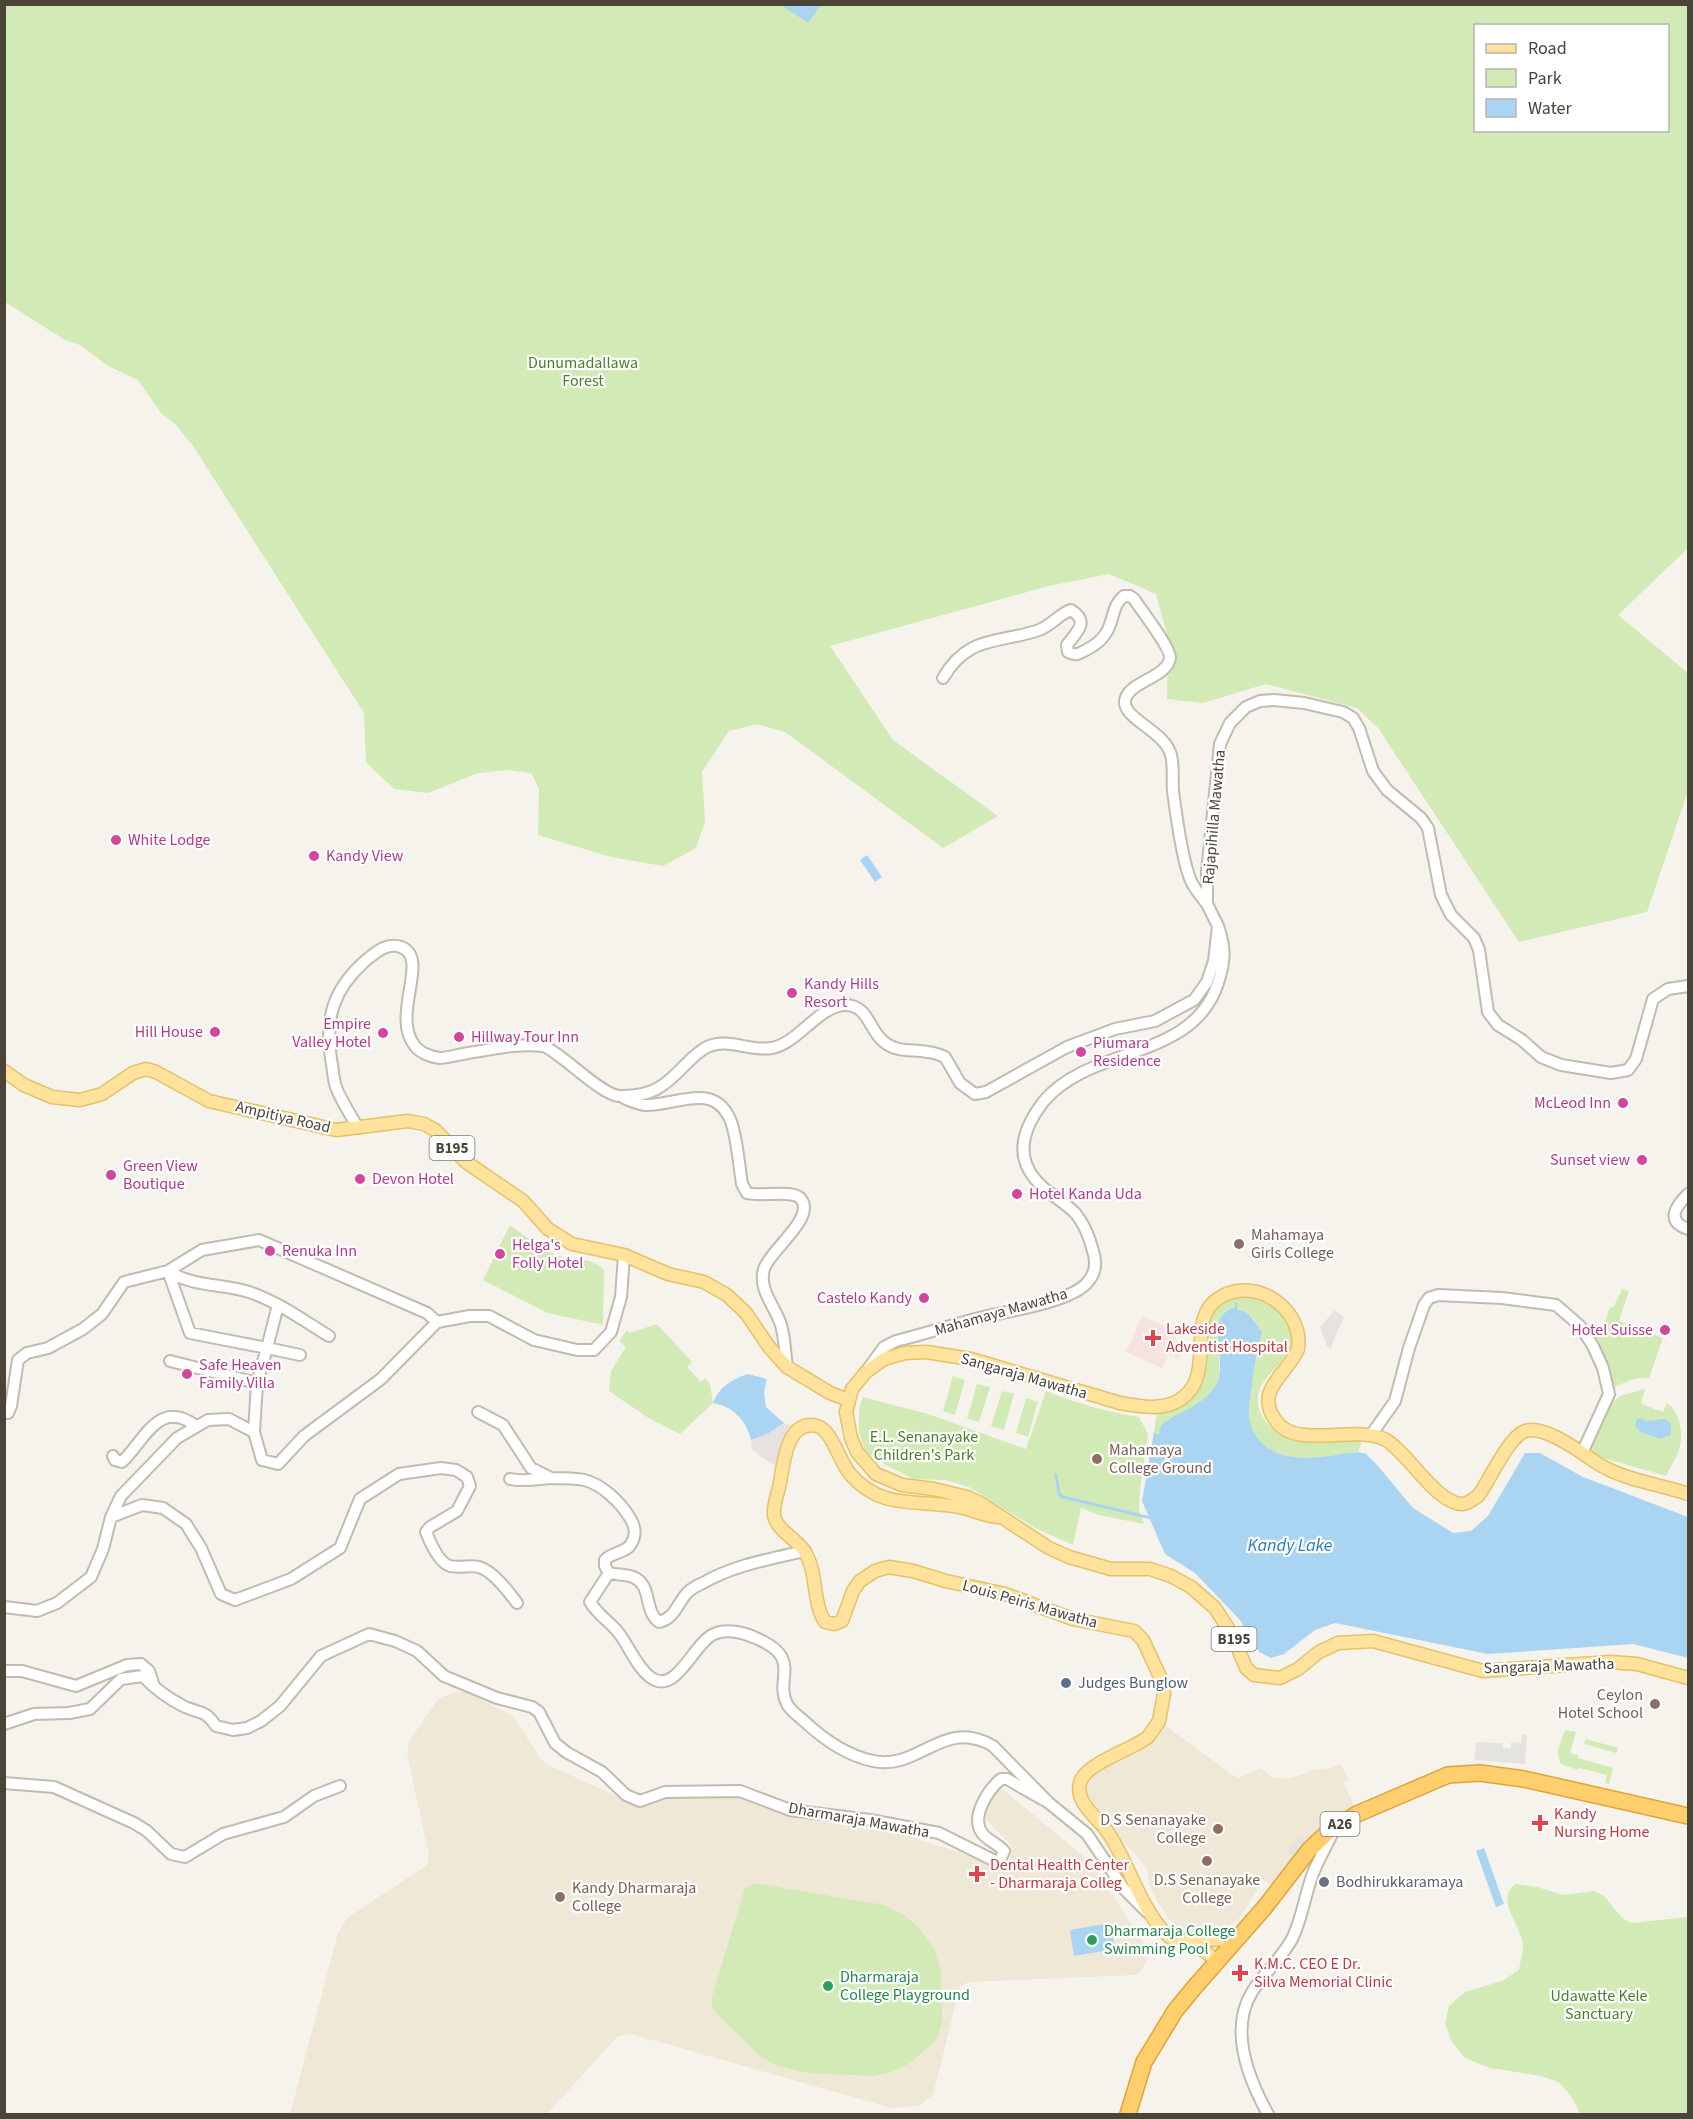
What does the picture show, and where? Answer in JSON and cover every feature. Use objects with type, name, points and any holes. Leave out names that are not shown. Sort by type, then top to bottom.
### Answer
[{"type":"highway","name":"A26","points":[[1128,2115],[1138,2075],[1151,2048],[1175,2011],[1265,1907],[1296,1864],[1335,1827],[1357,1814],[1448,1775],[1464,1773],[1499,1774],[1689,1816]]},
{"type":"main road","name":"Ampitiya Road","points":[[4,1071],[24,1085],[52,1097],[80,1100],[102,1094],[133,1074],[146,1069],[156,1072],[209,1101],[336,1130],[408,1121],[424,1124],[435,1130],[466,1162],[523,1200],[548,1229],[572,1244],[624,1255],[668,1275],[704,1282],[727,1295],[746,1313],[769,1347],[787,1366],[830,1393],[848,1400]]},
{"type":"main road","name":"Sangaraja Mawatha","points":[[1689,1494],[1608,1469],[1541,1430],[1531,1429],[1521,1432],[1513,1440],[1478,1496],[1462,1504],[1453,1502],[1424,1480],[1395,1445],[1383,1438],[1355,1433],[1321,1436],[1289,1431],[1276,1423],[1268,1403],[1270,1390],[1296,1354],[1298,1336],[1290,1315],[1278,1302],[1264,1294],[1248,1291],[1227,1294],[1218,1298],[1210,1306],[1203,1323],[1200,1365],[1195,1382],[1187,1394],[1176,1402],[1155,1407],[1120,1403],[971,1359],[926,1352],[905,1353],[884,1359],[866,1372],[856,1381],[846,1412],[850,1438],[862,1460],[876,1474],[902,1485],[934,1489],[967,1497],[1049,1548],[1069,1557],[1111,1569],[1150,1569],[1171,1576],[1191,1587],[1215,1608],[1233,1636],[1246,1668],[1254,1675],[1280,1678],[1298,1669],[1319,1652],[1338,1643],[1373,1641],[1483,1671],[1610,1662],[1637,1664],[1689,1678]]},
{"type":"main road","name":"Louis Peiris Mawatha","points":[[1002,1517],[987,1516],[957,1506],[888,1500],[869,1490],[850,1474],[826,1432],[818,1426],[807,1425],[793,1434],[787,1448],[774,1516],[779,1526],[805,1551],[811,1564],[819,1613],[825,1622],[834,1624],[842,1621],[853,1591],[860,1581],[875,1571],[889,1567],[1005,1594],[1073,1619],[1134,1630],[1143,1640],[1162,1681],[1164,1694],[1159,1721],[1142,1742],[1090,1768],[1080,1785],[1083,1802],[1102,1822],[1113,1839],[1149,1913],[1162,1930],[1170,1938],[1203,1950],[1216,1961]]},
{"type":"main road","points":[[1162,1930],[1186,1939],[1236,1940]]},
{"type":"street","points":[[943,678],[956,658],[967,651],[989,642],[1038,630],[1048,626],[1064,612],[1071,610],[1079,615],[1082,621],[1081,626],[1066,645],[1066,649],[1073,655],[1081,653],[1100,642],[1108,634],[1118,600],[1124,596],[1134,599],[1167,646],[1170,657],[1166,666],[1129,692],[1125,700],[1126,709],[1161,736],[1172,756],[1173,790],[1187,869],[1197,891],[1207,904]]},
{"type":"street","name":"Rajapihilla Mawatha","points":[[1218,926],[1207,904],[1207,872],[1220,744],[1230,723],[1246,707],[1260,701],[1304,703],[1343,712],[1353,718],[1359,728],[1373,771],[1387,789],[1428,828],[1441,895],[1451,915],[1474,938],[1479,950],[1488,1012],[1498,1025],[1522,1040],[1541,1057],[1561,1065],[1611,1073],[1628,1070],[1636,1059],[1653,999],[1668,989],[1689,986]]},
{"type":"street","points":[[618,1096],[645,1094],[666,1085],[692,1058],[707,1047],[728,1043],[754,1049],[773,1048],[789,1041],[830,1010],[845,1005],[862,1011],[882,1041],[897,1050],[929,1052],[945,1057],[960,1083],[975,1094],[986,1092],[1067,1047],[1115,1029],[1155,1021],[1194,1000],[1207,982],[1214,961],[1218,926]]},
{"type":"street","name":"Mahamaya Mawatha","points":[[866,1372],[884,1347],[896,1341],[1061,1298],[1086,1284],[1094,1271],[1096,1262],[1090,1240],[1076,1215],[1035,1179],[1026,1164],[1022,1147],[1025,1131],[1054,1090],[1082,1074],[1176,1035],[1194,1023],[1206,1009],[1216,990],[1223,967],[1225,946],[1218,926]]},
{"type":"street","points":[[358,1128],[335,1084],[330,1051],[329,1021],[334,1002],[352,973],[381,949],[389,946],[408,951],[413,959],[414,967],[406,1021],[407,1033],[420,1052],[441,1058],[507,1048],[544,1046],[570,1062],[601,1088],[644,1105],[694,1097],[710,1099],[722,1107],[730,1120],[742,1184],[747,1192],[756,1195],[794,1194],[802,1200],[805,1210],[802,1220],[771,1256],[764,1270],[763,1289],[780,1323],[787,1366]]},
{"type":"street","points":[[1689,1194],[1676,1207],[1674,1214],[1676,1222],[1689,1229]]},
{"type":"street","points":[[8,1413],[18,1360],[27,1353],[48,1348],[83,1329],[102,1314],[124,1282],[168,1271],[202,1250],[259,1240],[427,1314],[437,1322]]},
{"type":"street","points":[[278,1305],[257,1383],[254,1432],[262,1460],[278,1464],[304,1436],[381,1378],[437,1322],[470,1316],[489,1317],[534,1340],[577,1350],[594,1350],[610,1332],[621,1297],[624,1255]]},
{"type":"street","points":[[168,1271],[182,1280],[251,1292],[278,1305],[329,1336]]},
{"type":"street","points":[[168,1271],[190,1333],[300,1355]]},
{"type":"street","points":[[1371,1435],[1395,1401],[1409,1348],[1424,1305],[1429,1298],[1438,1295],[1502,1298],[1556,1305],[1580,1326],[1593,1346],[1603,1368],[1609,1394],[1582,1453]]},
{"type":"street","points":[[170,1361],[257,1383]]},
{"type":"street","points":[[478,1412],[503,1425],[531,1468],[551,1478]]},
{"type":"street","points":[[113,1456],[115,1460],[122,1462],[133,1452],[153,1425],[170,1416],[186,1419],[196,1426]]},
{"type":"street","points":[[4,1607],[37,1611],[57,1603],[92,1576],[103,1549],[111,1517],[121,1496],[177,1438],[208,1420],[230,1419],[254,1432]]},
{"type":"street","points":[[111,1517],[142,1504],[163,1508],[186,1524],[201,1548],[221,1594],[235,1600],[291,1579],[340,1548],[360,1499],[399,1474],[441,1467],[456,1470],[467,1477],[470,1486],[457,1511],[430,1527],[426,1532],[428,1537],[443,1562],[450,1566],[480,1567],[504,1585],[517,1603]]},
{"type":"street","points":[[510,1479],[584,1480],[597,1485],[627,1513],[634,1526],[633,1541],[628,1548],[609,1555],[605,1560],[605,1566],[609,1573],[631,1576],[640,1581],[646,1591],[652,1617],[659,1622],[666,1620],[672,1614],[688,1592],[719,1574],[759,1561],[805,1551]]},
{"type":"street","name":"Dharmaraja Mawatha","points":[[609,1573],[590,1602],[618,1633],[647,1675],[656,1681],[668,1681],[678,1673],[698,1647],[711,1635],[729,1631],[759,1639],[771,1647],[785,1664],[784,1691],[787,1704],[823,1739],[848,1752],[873,1761],[891,1763],[908,1758],[947,1738],[969,1737],[982,1740],[993,1746],[1049,1803],[1087,1834],[1124,1889],[1149,1913]]},
{"type":"street","name":"Dharmaraja Mawatha","points":[[4,1724],[34,1714],[69,1713],[90,1708],[122,1679],[143,1676],[155,1689],[184,1706],[208,1715],[216,1726],[233,1730],[247,1728],[261,1721],[280,1706],[321,1656],[369,1634],[395,1641],[417,1651],[444,1676],[497,1698],[532,1707],[539,1712],[555,1743],[566,1752],[602,1772],[626,1795],[640,1801],[665,1792],[740,1791],[790,1810],[870,1820],[939,1833],[996,1862],[1000,1860],[1004,1851],[982,1834],[978,1815],[997,1783],[1002,1779],[1007,1779],[1049,1803]]},
{"type":"street","points":[[4,1671],[22,1671],[76,1686],[127,1665],[141,1664],[149,1671],[155,1689]]},
{"type":"street","points":[[4,1783],[54,1787],[134,1823],[147,1831],[171,1854],[185,1857],[223,1834],[284,1817],[314,1796],[340,1786]]},
{"type":"street","points":[[1268,2115],[1245,2060],[1243,2018],[1252,1993],[1294,1935],[1312,1877],[1335,1827]]},
{"type":"shaded area","points":[[1335,1310],[1344,1317],[1330,1349],[1320,1327]]},
{"type":"shaded area","name":"Lakeside Adventist Hospital","points":[[1142,1316],[1178,1332],[1173,1343],[1184,1348],[1179,1359],[1168,1355],[1162,1368],[1126,1352]]},
{"type":"shaded area","points":[[784,1423],[795,1427],[783,1440],[775,1466],[752,1450],[751,1440],[769,1433]]},
{"type":"shaded area","name":"Kandy Dharmaraja College","points":[[466,1692],[513,1716],[541,1759],[548,1765],[623,1799],[734,1795],[796,1818],[906,1835],[1003,1867],[1008,1863],[1012,1849],[1010,1844],[983,1817],[980,1811],[1000,1787],[1093,1864],[1146,1947],[1149,1956],[1141,1971],[1136,1975],[969,1982],[960,1986],[933,2095],[918,2106],[892,2108],[631,2034],[617,2037],[547,2114],[290,2114],[338,1933],[347,1918],[427,1865],[429,1855],[407,1754],[409,1741],[437,1701],[442,1697]]},
{"type":"shaded area","name":"D S Senanayake College","points":[[1163,1724],[1237,1778],[1261,1768],[1272,1777],[1287,1779],[1304,1774],[1309,1770],[1331,1768],[1340,1764],[1349,1779],[1344,1784],[1356,1811],[1273,1886],[1263,1880],[1239,1919],[1217,1933],[1194,1932],[1176,1925],[1169,1919],[1151,1891],[1147,1871],[1142,1862],[1105,1821],[1087,1795],[1086,1785],[1091,1774]]},
{"type":"shaded area","points":[[1522,1734],[1527,1735],[1525,1764],[1474,1760],[1476,1742],[1503,1743],[1503,1748],[1511,1748],[1511,1742],[1521,1743]]},
{"type":"shaded area","points":[[1301,1836],[1306,1841],[1291,1856],[1286,1851]]},
{"type":"green space","name":"Dunumadallawa Forest","points":[[781,4],[808,23],[821,4],[1688,5],[1688,548],[1618,615],[1688,673],[1688,791],[1647,912],[1519,942],[1378,728],[1357,708],[1266,684],[1203,703],[1167,699],[1168,638],[1156,594],[1109,574],[1049,586],[830,646],[893,740],[998,816],[943,848],[785,732],[757,724],[729,731],[702,772],[705,822],[696,848],[663,866],[611,857],[538,835],[539,789],[531,773],[508,770],[478,773],[428,793],[394,789],[366,762],[364,713],[193,446],[176,425],[161,413],[138,380],[108,366],[80,345],[65,340],[5,302],[4,5]]},
{"type":"green space","points":[[510,1225],[552,1253],[565,1258],[593,1262],[604,1270],[603,1325],[548,1313],[483,1280]]},
{"type":"green space","points":[[1622,1289],[1629,1291],[1619,1321],[1663,1338],[1649,1378],[1634,1379],[1611,1389],[1591,1335],[1604,1326],[1610,1307],[1613,1308]]},
{"type":"green space","points":[[1236,1297],[1255,1299],[1273,1305],[1282,1314],[1292,1331],[1293,1339],[1288,1353],[1267,1378],[1258,1396],[1259,1407],[1267,1423],[1283,1436],[1297,1441],[1362,1440],[1358,1452],[1297,1457],[1267,1448],[1257,1437],[1250,1424],[1249,1411],[1261,1332],[1254,1319],[1238,1308],[1228,1310],[1222,1315],[1219,1324],[1219,1371],[1216,1386],[1212,1392],[1196,1406],[1168,1420],[1159,1435],[1154,1432],[1157,1411],[1186,1401],[1199,1390],[1206,1373],[1207,1335],[1211,1315],[1219,1303]]},
{"type":"green space","points":[[657,1324],[692,1362],[687,1367],[701,1382],[705,1378],[710,1384],[713,1403],[680,1434],[647,1417],[609,1391],[611,1371],[626,1347],[619,1341],[627,1330],[629,1333]]},
{"type":"green space","points":[[953,1376],[965,1380],[955,1415],[943,1411]]},
{"type":"green space","points":[[977,1384],[990,1387],[979,1422],[967,1419]]},
{"type":"green space","points":[[1645,1389],[1641,1404],[1663,1412],[1667,1403],[1678,1417],[1681,1434],[1680,1446],[1666,1476],[1593,1455],[1591,1451],[1605,1409],[1620,1396]]},
{"type":"green space","points":[[1002,1391],[1014,1394],[1004,1430],[991,1426]]},
{"type":"green space","name":"E.L. Senanayake Children's Park","points":[[1046,1391],[1092,1407],[1139,1417],[1148,1434],[1139,1510],[1144,1524],[1098,1515],[1081,1508],[1073,1545],[1035,1528],[969,1487],[945,1480],[913,1479],[875,1459],[865,1450],[859,1432],[859,1409],[863,1397],[928,1414],[1026,1449]]},
{"type":"green space","points":[[1026,1398],[1038,1402],[1028,1437],[1016,1433]]},
{"type":"green space","points":[[1565,1730],[1576,1732],[1570,1753],[1578,1755],[1578,1758],[1613,1768],[1609,1784],[1605,1783],[1607,1775],[1579,1768],[1578,1770],[1561,1764],[1557,1752]]},
{"type":"green space","points":[[1586,1739],[1618,1748],[1616,1753],[1584,1744]]},
{"type":"green space","name":"Dharmaraja College Playground","points":[[754,1883],[884,1905],[904,1915],[920,1929],[934,1949],[941,1971],[942,2022],[937,2039],[910,2063],[891,2072],[873,2076],[808,2073],[775,2065],[760,2056],[714,2011],[711,2000],[745,1888]]},
{"type":"green space","name":"Udawatte Kele Sanctuary","points":[[1515,1884],[1537,1887],[1563,1895],[1594,1891],[1604,1896],[1623,1919],[1632,1923],[1688,1917],[1688,2114],[1580,2114],[1573,2099],[1560,2083],[1542,2076],[1490,2068],[1465,2058],[1452,2042],[1445,2024],[1449,2006],[1465,1992],[1502,1981],[1519,1970],[1523,1949],[1522,1938],[1508,1906],[1507,1898]]},
{"type":"water","points":[[781,5],[821,5],[808,23]]},
{"type":"water","points":[[867,855],[882,877],[875,882],[860,860]]},
{"type":"water","name":"Kandy Lake","points":[[1232,1308],[1246,1313],[1262,1332],[1255,1361],[1249,1416],[1253,1431],[1267,1448],[1288,1456],[1306,1458],[1358,1452],[1366,1454],[1413,1508],[1453,1533],[1471,1531],[1488,1516],[1525,1453],[1540,1453],[1583,1477],[1688,1517],[1688,1658],[1633,1644],[1488,1654],[1335,1623],[1315,1630],[1284,1654],[1271,1658],[1259,1652],[1240,1620],[1195,1573],[1165,1554],[1142,1501],[1154,1432],[1159,1435],[1164,1423],[1201,1402],[1212,1392],[1219,1376],[1218,1331],[1220,1321],[1224,1314]]},
{"type":"water","points":[[748,1374],[767,1379],[764,1392],[766,1407],[784,1423],[769,1433],[751,1440],[746,1426],[738,1415],[713,1403],[727,1384]]},
{"type":"water","points":[[1641,1418],[1646,1421],[1665,1419],[1671,1424],[1671,1435],[1661,1439],[1641,1432],[1635,1426],[1637,1419]]},
{"type":"water","points":[[1484,1848],[1504,1904],[1496,1907],[1476,1851]]},
{"type":"water","name":"Dharmaraja College Swimming Pool","points":[[1111,1923],[1115,1949],[1074,1956],[1070,1930]]},
{"type":"waterway","points":[[1056,1475],[1059,1494],[1063,1497],[1151,1518]]},
{"type":"place","name":"White Lodge","points":[[116,840]]},
{"type":"place","name":"Kandy View","points":[[314,856]]},
{"type":"place","name":"Kandy Hills Resort","points":[[792,993]]},
{"type":"place","name":"Hill House","points":[[215,1032]]},
{"type":"place","name":"Empire Valley Hotel","points":[[383,1033]]},
{"type":"place","name":"Hillway Tour Inn","points":[[459,1037]]},
{"type":"place","name":"Piumara Residence","points":[[1081,1052]]},
{"type":"place","name":"McLeod Inn","points":[[1623,1103]]},
{"type":"place","name":"Sunset view","points":[[1642,1160]]},
{"type":"place","name":"Green View Boutique","points":[[111,1175]]},
{"type":"place","name":"Devon Hotel","points":[[360,1179]]},
{"type":"place","name":"Hotel Kanda Uda","points":[[1017,1194]]},
{"type":"place","name":"Mahamaya Girls College","points":[[1239,1244]]},
{"type":"place","name":"Renuka Inn","points":[[270,1251]]},
{"type":"place","name":"Helga's Folly Hotel","points":[[500,1254]]},
{"type":"place","name":"Castelo Kandy","points":[[924,1298]]},
{"type":"place","name":"Hotel Suisse","points":[[1665,1330]]},
{"type":"place","name":"Lakeside Adventist Hospital","points":[[1153,1338]]},
{"type":"place","name":"Safe Heaven Family Villa","points":[[187,1374]]},
{"type":"place","name":"Mahamaya College Ground","points":[[1097,1459]]},
{"type":"place","name":"Judges Bunglow","points":[[1066,1683]]},
{"type":"place","name":"Ceylon Hotel School","points":[[1655,1704]]},
{"type":"place","name":"Kandy Nursing Home","points":[[1540,1823]]},
{"type":"place","name":"D S Senanayake College","points":[[1218,1829]]},
{"type":"place","name":"D.S Senanayake College","points":[[1207,1861]]},
{"type":"place","name":"Dental Health Center - Dharmaraja Colleg","points":[[977,1874]]},
{"type":"place","name":"Bodhirukkaramaya","points":[[1324,1882]]},
{"type":"place","name":"Kandy Dharmaraja College","points":[[560,1897]]},
{"type":"place","name":"Dharmaraja College Swimming Pool","points":[[1092,1940]]},
{"type":"place","name":"K.M.C. CEO E Dr. Silva Memorial Clinic","points":[[1240,1973]]},
{"type":"place","name":"Dharmaraja College Playground","points":[[828,1986]]}]
